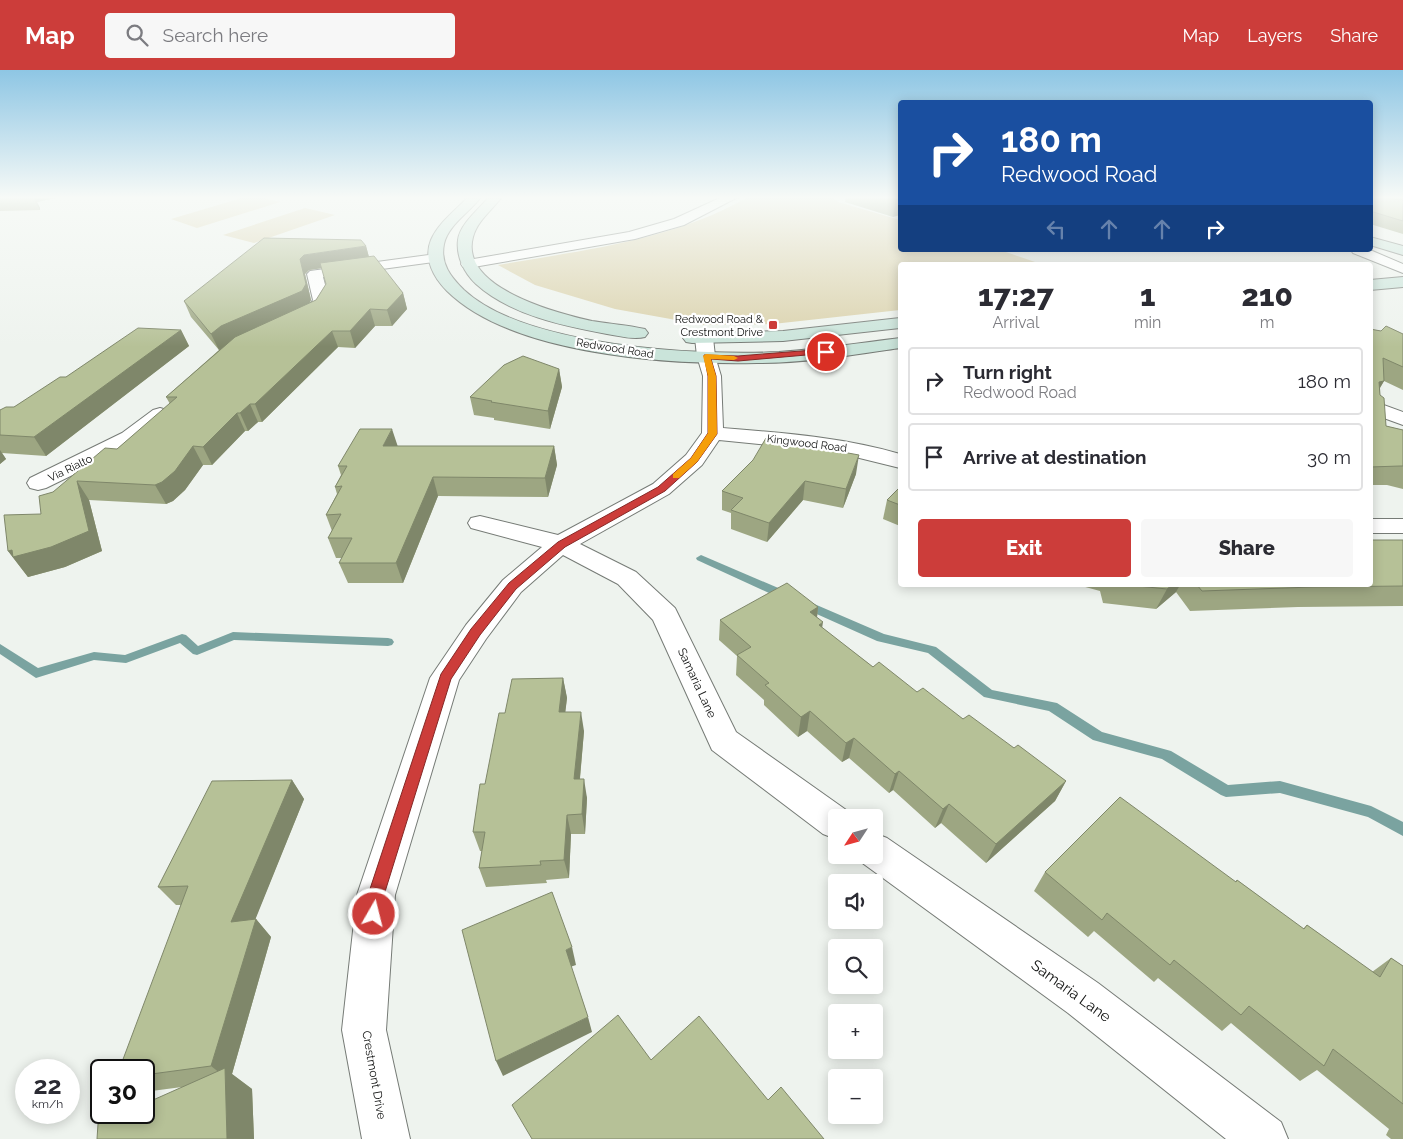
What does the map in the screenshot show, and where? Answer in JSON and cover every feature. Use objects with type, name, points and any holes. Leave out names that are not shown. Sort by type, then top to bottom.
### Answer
[{"type":"main road","points":[[436,258],[437,247]]},
{"type":"main road","points":[[464,247],[464,254],[468,264]]},
{"type":"main road","points":[[1389,247],[1403,251]]},
{"type":"main road","name":"Redwood Road","points":[[436,258],[437,267],[452,289],[483,311],[502,320],[555,338],[588,345],[664,356],[697,344],[898,323]]},
{"type":"main road","name":"Redwood Road","points":[[468,264],[482,282],[496,292],[552,316],[594,326],[651,335]]},
{"type":"main road","points":[[1373,269],[1401,266]]},
{"type":"main road","points":[[1373,286],[1403,282]]},
{"type":"main road","name":"Redwood Road","points":[[697,344],[738,358],[794,355],[898,343]]},
{"type":"street","points":[[468,264],[567,247]]},
{"type":"street","points":[[1373,247],[1401,266]]},
{"type":"street","points":[[1363,252],[1401,266]]},
{"type":"street","points":[[279,328],[315,311],[321,300],[315,274],[436,258]]},
{"type":"street","points":[[697,344],[712,376],[713,434]]},
{"type":"street","name":"Via Rialto","points":[[38,484],[130,438],[171,405]]},
{"type":"street","points":[[1373,407],[1403,419]]},
{"type":"street","name":"Kingwood Road","points":[[713,434],[816,442],[869,450],[898,460]]},
{"type":"street","name":"Crestmont Drive","points":[[386,1139],[364,1030],[376,895],[445,678],[476,632],[512,586],[561,544],[661,489],[694,460],[713,434]]},
{"type":"street","name":"Samaria Lane","points":[[480,523],[561,544],[627,578],[665,615],[724,741],[828,817]]},
{"type":"street","points":[[1373,526],[1403,526]]},
{"type":"street","name":"Samaria Lane","points":[[883,856],[1083,998],[1264,1139]]},
{"type":"shaded area","points":[[898,247],[898,252],[1006,252],[1035,262],[898,262],[898,310],[773,324],[704,325],[615,309],[535,285],[498,265],[594,248]]},
{"type":"building","points":[[253,247],[360,247],[304,255],[300,259],[306,284],[302,291],[221,326],[211,334],[184,301]]},
{"type":"building","points":[[374,256],[403,293],[387,310],[370,309],[350,331],[332,331],[255,404],[250,404],[240,413],[237,413],[203,447],[193,446],[175,471],[162,482],[155,485],[77,481],[89,531],[51,547],[13,557],[12,550],[8,551],[4,515],[41,514],[39,496],[53,492],[105,448],[117,449],[177,397],[166,397],[235,337],[316,300],[326,284],[320,263]]},
{"type":"building","points":[[1386,326],[1403,334],[1403,367],[1383,358],[1384,381],[1379,382],[1380,395],[1384,398],[1386,426],[1403,430],[1403,466],[1373,467],[1373,330],[1381,331]]},
{"type":"building","points":[[138,328],[181,330],[34,437],[0,435],[0,410],[6,407],[14,407],[60,377],[66,377]]},
{"type":"building","points":[[523,356],[559,369],[548,411],[470,397],[504,365]]},
{"type":"building","points":[[360,429],[392,429],[383,446],[554,446],[545,478],[433,477],[396,563],[339,563],[352,538],[328,538],[341,514],[326,515],[342,486],[335,487],[347,466],[338,466]]},
{"type":"building","points":[[766,438],[859,455],[846,489],[805,481],[769,523],[731,510],[743,498],[722,491],[753,460]]},
{"type":"building","points":[[898,489],[898,504],[887,500]]},
{"type":"building","points":[[1373,540],[1403,540],[1403,586],[1373,586]]},
{"type":"building","points":[[787,583],[818,607],[810,612],[823,622],[819,625],[873,667],[879,662],[917,692],[923,688],[963,719],[969,715],[1014,748],[1018,745],[1066,781],[996,844],[949,804],[943,809],[899,771],[895,774],[854,738],[846,743],[810,711],[801,717],[765,685],[769,683],[737,655],[751,647],[720,620]]},
{"type":"building","points":[[1148,587],[1170,587],[1167,589]]},
{"type":"building","points":[[1199,587],[1312,587],[1202,591]]},
{"type":"building","points":[[563,678],[559,712],[581,712],[574,779],[584,779],[582,814],[567,815],[564,860],[540,861],[541,865],[479,868],[485,832],[473,832],[480,784],[485,784],[499,713],[505,713],[512,679]]},
{"type":"building","points":[[292,780],[231,922],[256,919],[211,1066],[155,1074],[155,1059],[123,1059],[188,886],[158,887],[212,781]]},
{"type":"building","points":[[1120,797],[1236,882],[1237,880],[1304,929],[1307,925],[1380,977],[1391,958],[1403,966],[1403,1104],[1333,1049],[1324,1066],[1249,1006],[1241,1015],[1174,960],[1170,965],[1107,913],[1102,920],[1045,872]]},
{"type":"building","points":[[552,892],[572,947],[566,950],[588,1017],[496,1061],[462,930]]},
{"type":"building","points":[[618,1015],[651,1060],[699,1016],[768,1100],[781,1087],[824,1139],[532,1139],[512,1105]]},
{"type":"building","points":[[225,1068],[227,1139],[97,1139],[98,1124],[155,1124],[155,1099]]},
{"type":"waterway","points":[[701,558],[786,596]]},
{"type":"waterway","points":[[805,604],[881,638],[932,650],[988,694],[1052,707],[1098,736],[1166,755],[1226,791],[1280,787],[1371,812],[1403,829]]},
{"type":"waterway","points":[[0,648],[36,673],[94,656],[126,659],[182,638],[197,651],[233,636],[388,642]]},
{"type":"slow traffic","points":[[676,476],[694,460],[713,434],[712,376],[706,356],[734,358]]},
{"type":"place","name":"Redwood Road & Crestmont Drive","points":[[773,325]]},
{"type":"route","points":[[374,914],[376,895],[445,678],[476,632],[512,586],[561,544],[661,489],[694,460],[713,434],[712,376],[706,356],[738,358],[826,352]]}]
